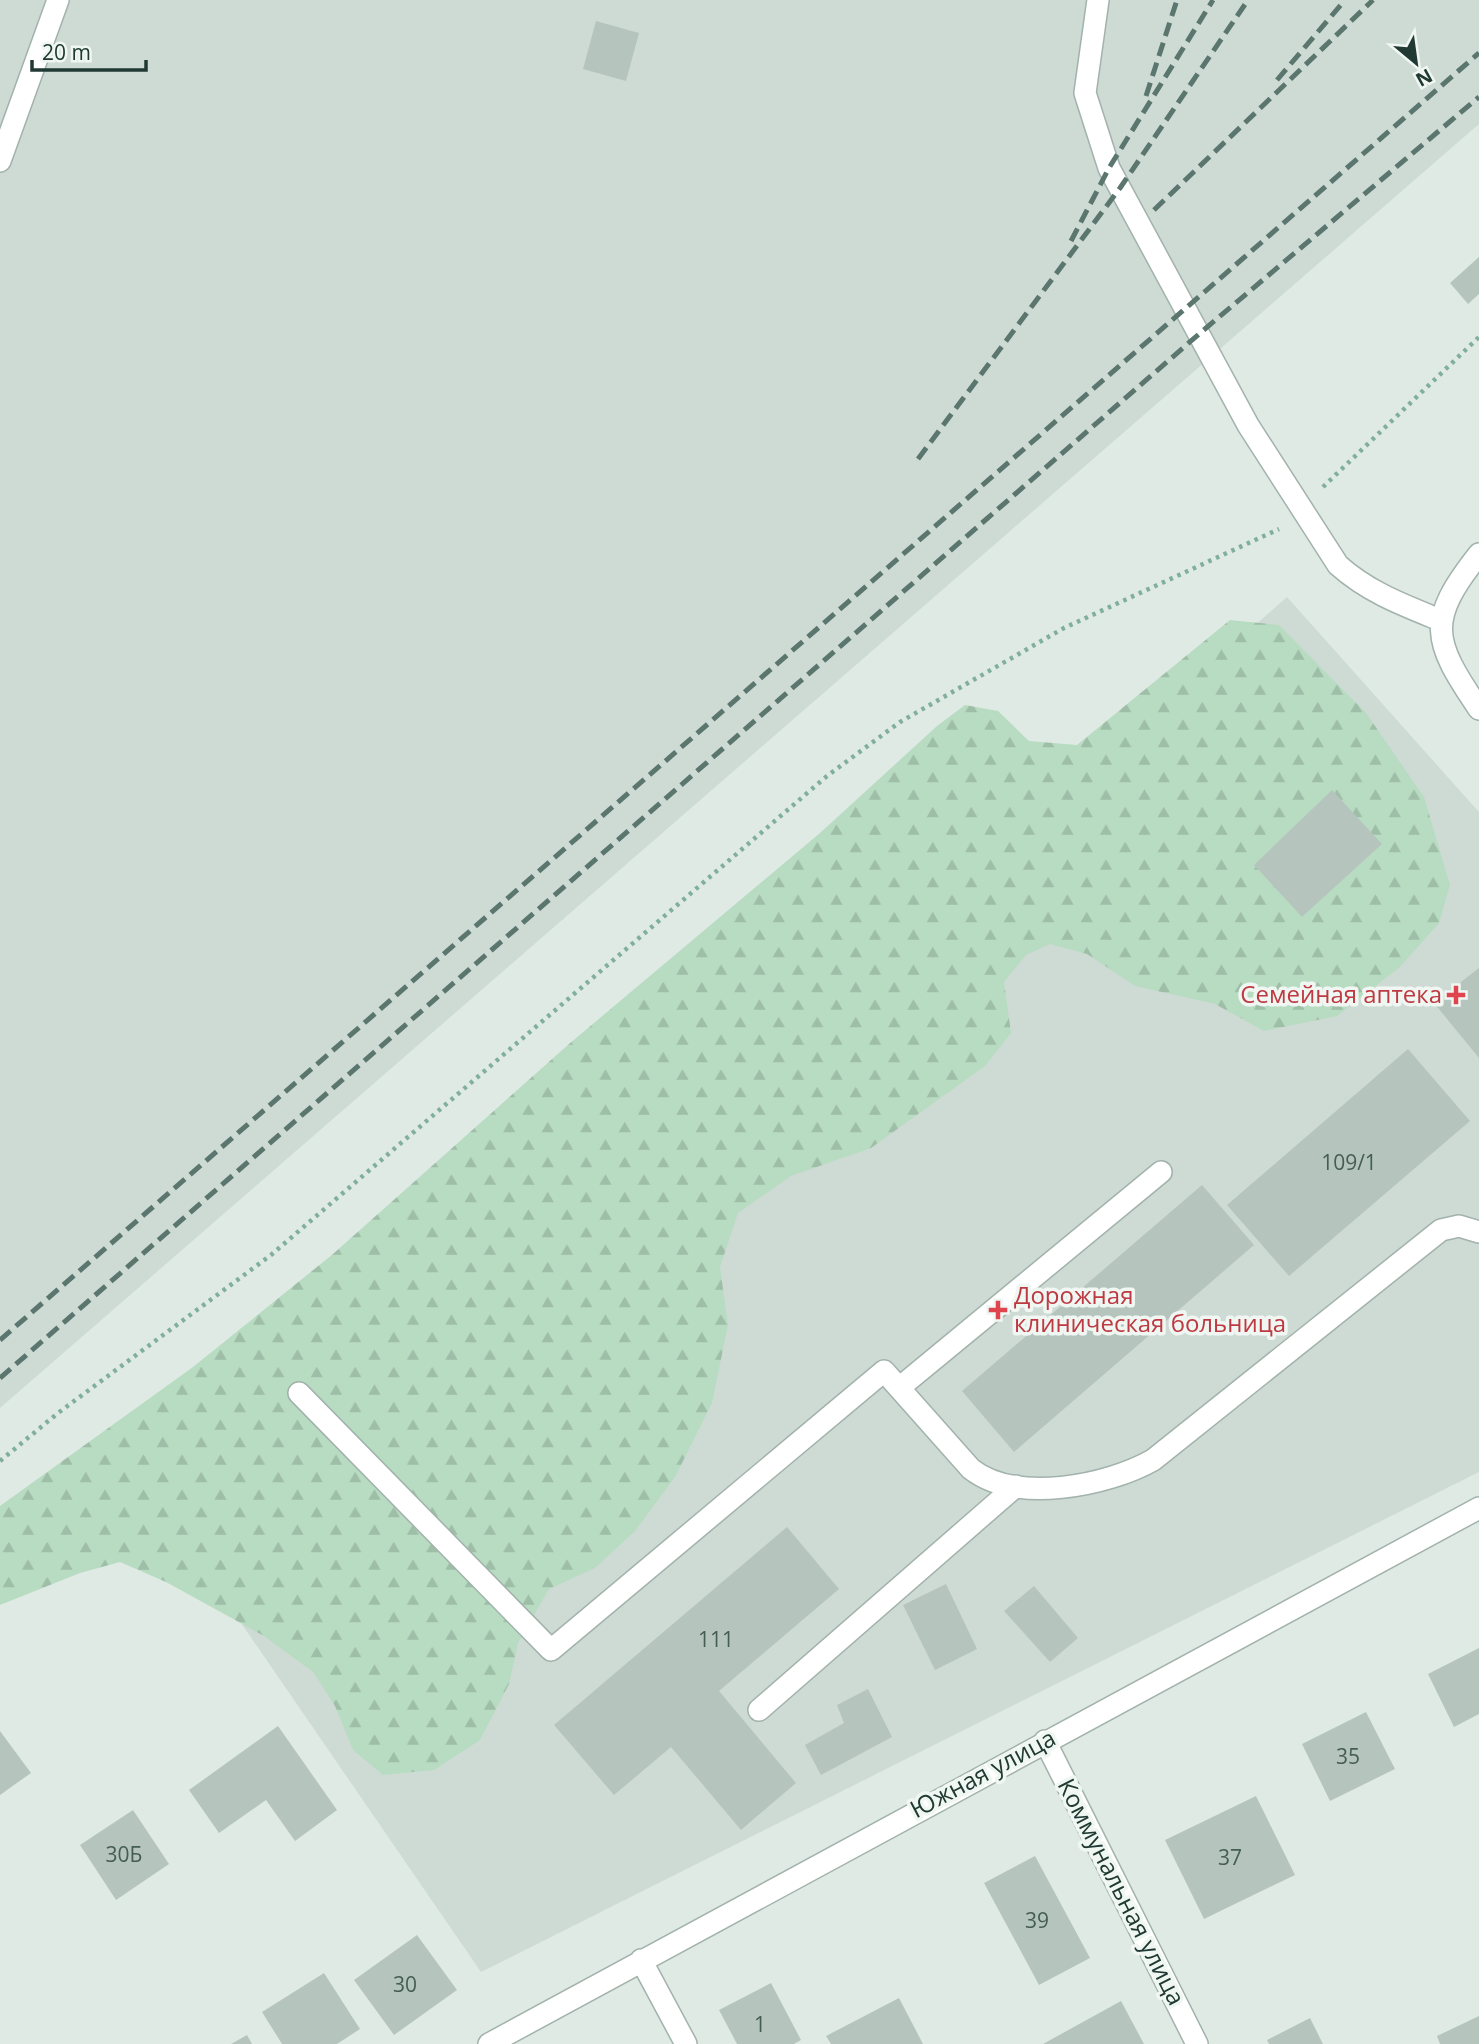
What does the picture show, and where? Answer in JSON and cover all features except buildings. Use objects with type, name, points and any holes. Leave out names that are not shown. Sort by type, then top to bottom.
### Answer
[{"type":"street","points":[[0,161],[58,0]]},
{"type":"street","points":[[1098,0],[1085,93],[1109,168],[1248,425],[1338,565],[1357,582],[1382,596],[1440,620]]},
{"type":"street","points":[[1479,554],[1452,588],[1440,620],[1450,663],[1479,709]]},
{"type":"street","points":[[899,1388],[1161,1172]]},
{"type":"street","points":[[299,1393],[551,1650],[884,1371],[971,1469],[984,1479],[1016,1486],[1082,1485],[1108,1480],[1153,1460],[1423,1242],[1441,1230],[1460,1226],[1479,1232]]},
{"type":"street","points":[[760,1710],[1016,1486]]},
{"type":"street","name":"Южная улица","points":[[489,2044],[1479,1508]]},
{"type":"street","name":"Коммунальная улица","points":[[1045,1741],[1197,2044]]},
{"type":"street","points":[[640,1960],[686,2044]]},
{"type":"path","points":[[1300,509],[1479,337]]},
{"type":"path","points":[[0,1461],[271,1255],[827,776],[900,722],[1064,628],[1279,528]]},
{"type":"shaded area","points":[[0,0],[1479,0],[1479,124],[0,1408]]},
{"type":"shaded area","name":"Дорожная клиническая больница","points":[[1287,597],[1479,812],[1479,1472],[481,1972],[206,1572],[685,1127]]},
{"type":"green space","points":[[1230,620],[1279,625],[1366,713],[1424,797],[1450,885],[1439,923],[1400,967],[1337,1016],[1264,1031],[1215,1004],[1135,986],[1087,954],[1050,944],[1026,955],[1004,982],[1011,1033],[985,1066],[871,1148],[791,1176],[738,1213],[720,1267],[728,1325],[712,1403],[675,1477],[635,1531],[595,1568],[549,1589],[518,1643],[509,1684],[480,1740],[434,1770],[383,1775],[353,1750],[335,1706],[313,1672],[264,1636],[166,1582],[120,1562],[80,1573],[0,1605],[0,1506],[193,1367],[333,1254],[569,1044],[820,833],[937,726],[965,705],[998,711],[1029,741],[1077,745]]},
{"type":"railway","points":[[1146,96],[1177,0]]},
{"type":"railway","points":[[1071,241],[1109,168],[1213,0]]},
{"type":"railway","points":[[918,459],[1120,188],[1248,0]]},
{"type":"railway","points":[[1277,80],[1345,0]]},
{"type":"railway","points":[[1154,210],[1373,0]]},
{"type":"railway","points":[[0,1340],[1479,53]]},
{"type":"railway","points":[[0,1378],[1199,334],[1479,97]]},
{"type":"place","name":"Семейная аптека","points":[[1456,995]]},
{"type":"place","name":"Дорожная клиническая больница","points":[[998,1310]]}]
